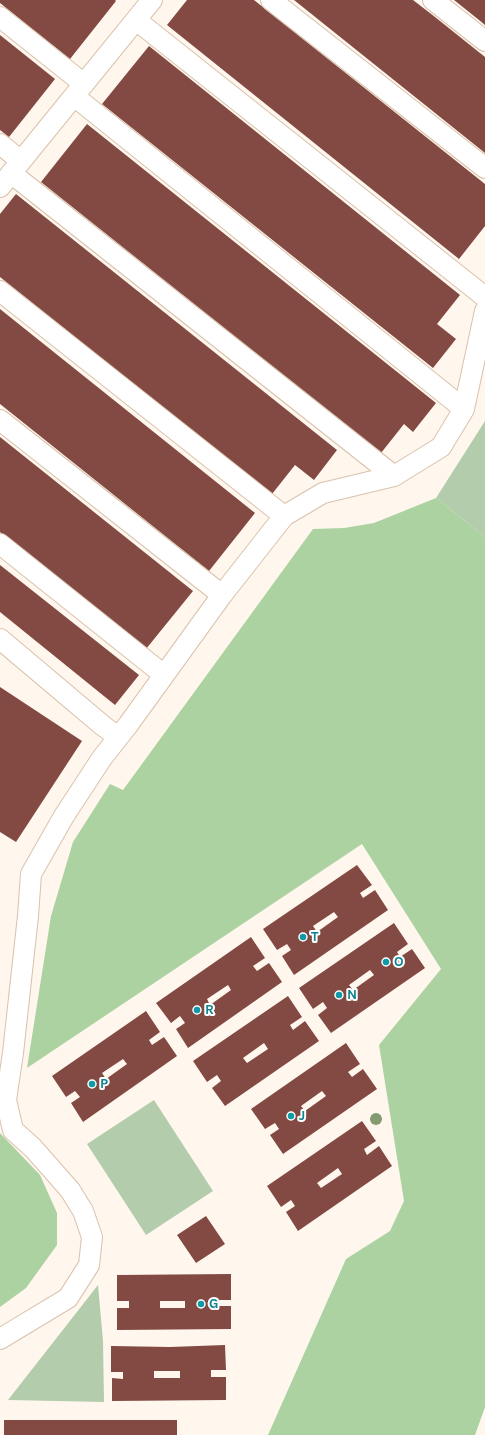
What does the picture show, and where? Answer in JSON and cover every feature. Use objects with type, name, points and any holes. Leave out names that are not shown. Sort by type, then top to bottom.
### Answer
[{"type":"street","points":[[272,0],[485,168]]},
{"type":"street","points":[[433,0],[485,41]]},
{"type":"street","points":[[11,174],[79,90],[143,7],[485,298]]},
{"type":"street","points":[[0,17],[79,90],[464,409]]},
{"type":"street","points":[[0,144],[11,174],[394,476]]},
{"type":"street","points":[[0,291],[284,516]]},
{"type":"street","points":[[0,1339],[68,1298],[89,1265],[92,1236],[83,1211],[70,1190],[33,1148],[13,1130],[6,1100],[13,1053],[31,874],[64,816],[102,758],[222,595],[284,516],[323,493],[394,476],[442,447],[464,409],[485,311]]},
{"type":"street","points":[[0,420],[222,595]]},
{"type":"street","points":[[0,544],[164,675]]},
{"type":"street","points":[[0,639],[118,737]]},
{"type":"green space","points":[[485,421],[485,537],[436,498]]},
{"type":"green space","points":[[436,498],[485,537],[485,1407],[475,1435],[268,1435],[346,1259],[390,1231],[404,1201],[379,1045],[441,969],[362,844],[27,1068],[51,916],[73,842],[110,784],[123,790],[313,529],[344,528],[374,523]]},
{"type":"green space","points":[[154,1100],[213,1191],[146,1235],[87,1144]]},
{"type":"green space","points":[[0,1133],[40,1175],[57,1213],[57,1245],[26,1288],[0,1307]]},
{"type":"green space","points":[[98,1285],[103,1341],[104,1402],[8,1400]]},
{"type":"building","points":[[0,0],[116,1],[70,59],[0,3]]},
{"type":"building","points":[[187,0],[254,0],[485,184],[485,226],[459,259],[167,25]]},
{"type":"building","points":[[294,0],[413,0],[485,57],[485,153]]},
{"type":"building","points":[[454,0],[485,0],[485,25],[479,20]]},
{"type":"building","points":[[0,35],[55,79],[9,137],[0,130]]},
{"type":"building","points":[[149,46],[460,295],[437,324],[456,339],[433,368],[102,104]]},
{"type":"building","points":[[87,124],[436,403],[413,432],[404,424],[381,453],[41,182]]},
{"type":"building","points":[[16,194],[337,450],[314,480],[295,465],[272,494],[0,277],[0,214]]},
{"type":"building","points":[[0,309],[255,513],[209,571],[0,404]]},
{"type":"building","points":[[0,437],[193,591],[146,649],[0,532]]},
{"type":"building","points":[[0,565],[139,675],[115,705],[0,612]]},
{"type":"building","points":[[0,687],[82,741],[16,842],[0,832]]},
{"type":"building","points":[[357,865],[372,885],[360,893],[363,898],[375,890],[388,910],[294,975],[282,956],[291,950],[287,944],[277,950],[263,929]],"holes":[[[334,912],[338,917],[317,932],[313,926]]]},
{"type":"building","points":[[394,923],[408,944],[397,952],[400,957],[412,949],[425,968],[331,1033],[318,1015],[327,1008],[323,1002],[313,1009],[299,988]],"holes":[[[370,970],[374,975],[353,990],[349,985]]]},
{"type":"building","points":[[251,937],[265,958],[253,966],[257,971],[269,963],[282,982],[188,1048],[176,1029],[185,1023],[180,1016],[171,1023],[156,1003]],"holes":[[[228,985],[231,990],[210,1005],[207,999]]]},
{"type":"building","points":[[288,996],[302,1017],[290,1025],[293,1030],[305,1021],[319,1041],[225,1106],[212,1088],[221,1081],[217,1075],[207,1082],[193,1061]],"holes":[[[264,1043],[268,1049],[247,1063],[243,1058]]]},
{"type":"building","points":[[146,1011],[160,1032],[149,1040],[152,1045],[164,1037],[177,1056],[83,1122],[71,1103],[80,1097],[75,1091],[66,1097],[52,1076]],"holes":[[[123,1059],[127,1064],[106,1079],[102,1073]]]},
{"type":"building","points":[[346,1043],[360,1064],[348,1072],[352,1077],[363,1069],[377,1089],[283,1154],[270,1135],[279,1129],[275,1123],[265,1129],[251,1109]],"holes":[[[322,1091],[326,1096],[305,1111],[301,1106]]]},
{"type":"building","points":[[362,1121],[376,1141],[364,1149],[367,1155],[379,1146],[392,1166],[298,1231],[286,1212],[295,1206],[291,1200],[281,1207],[267,1186]],"holes":[[[338,1168],[342,1174],[321,1188],[317,1183]]]},
{"type":"building","points":[[206,1216],[225,1244],[196,1263],[177,1235]]},
{"type":"building","points":[[231,1274],[231,1300],[217,1300],[217,1306],[231,1306],[231,1329],[117,1330],[117,1308],[129,1308],[129,1301],[117,1301],[117,1275]],"holes":[[[160,1301],[185,1301],[185,1308],[160,1308]]]},
{"type":"building","points":[[225,1345],[226,1370],[211,1370],[211,1377],[226,1377],[226,1400],[112,1401],[112,1378],[123,1379],[123,1372],[111,1372],[111,1346],[170,1347]],"holes":[[[154,1371],[180,1371],[180,1378],[154,1378]]]},
{"type":"building","points":[[4,1420],[177,1420],[177,1435],[4,1435]]},
{"type":"place","name":"T","points":[[303,937]]},
{"type":"place","name":"O","points":[[386,962]]},
{"type":"place","name":"N","points":[[339,995]]},
{"type":"place","name":"R","points":[[197,1010]]},
{"type":"place","name":"P","points":[[92,1084]]},
{"type":"place","name":"J","points":[[291,1116]]},
{"type":"place","name":"G","points":[[201,1304]]}]
